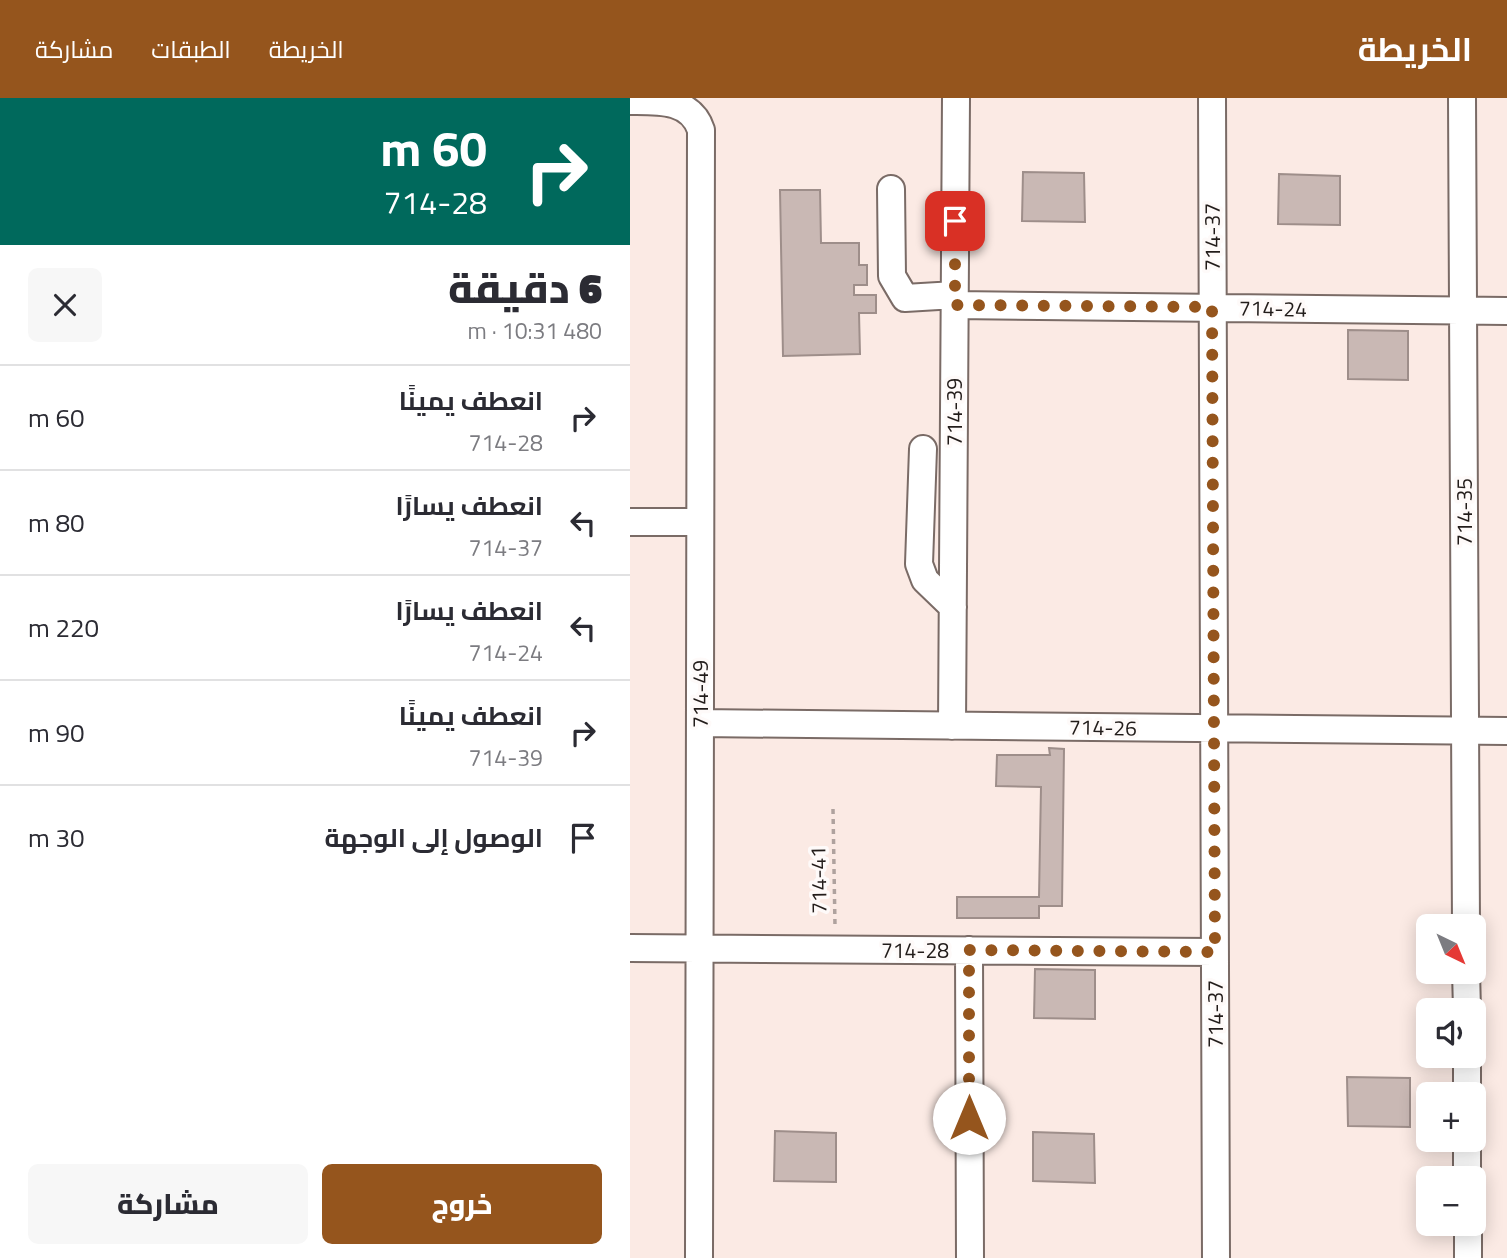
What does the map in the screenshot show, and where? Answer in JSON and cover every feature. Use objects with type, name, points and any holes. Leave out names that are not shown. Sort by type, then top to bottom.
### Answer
[{"type":"street","name":"714-39","points":[[952,726],[956,98]]},
{"type":"street","name":"714-37","points":[[1212,98],[1216,1258]]},
{"type":"street","name":"714-35","points":[[1462,98],[1466,914]]},
{"type":"street","name":"714-49","points":[[630,101],[660,102],[686,108],[697,117],[701,130],[699,1258]]},
{"type":"street","name":"714-24","points":[[891,189],[892,276],[905,299],[1507,311]]},
{"type":"street","points":[[923,449],[919,564],[925,580],[953,607]]},
{"type":"street","points":[[630,522],[700,522]]},
{"type":"street","name":"714-26","points":[[700,723],[1507,731]]},
{"type":"street","name":"714-28","points":[[630,948],[1215,952]]},
{"type":"street","points":[[969,950],[970,1258]]},
{"type":"street","points":[[1468,1236],[1468,1258]]},
{"type":"path","name":"714-41","points":[[833,809],[835,949]]},
{"type":"building","points":[[1023,172],[1084,173],[1085,222],[1022,221]]},
{"type":"building","points":[[1279,174],[1340,176],[1340,225],[1278,224]]},
{"type":"building","points":[[780,190],[820,190],[821,243],[859,243],[859,265],[867,265],[867,285],[854,285],[854,295],[876,295],[876,313],[859,313],[860,354],[783,356]]},
{"type":"building","points":[[1348,330],[1408,331],[1408,380],[1348,379]]},
{"type":"building","points":[[1049,748],[1064,749],[1062,906],[1039,906],[1039,918],[957,918],[957,897],[1039,897],[1041,787],[996,786],[997,755],[1050,755]]},
{"type":"building","points":[[1035,969],[1095,970],[1095,1019],[1034,1018]]},
{"type":"building","points":[[1347,1077],[1410,1078],[1410,1127],[1348,1126]]},
{"type":"building","points":[[775,1131],[836,1133],[836,1182],[774,1181]]},
{"type":"building","points":[[1033,1132],[1094,1134],[1095,1183],[1033,1181]]},
{"type":"route","points":[[955,221],[955,305],[1212,307],[1215,952],[969,950],[969,1118]]}]
